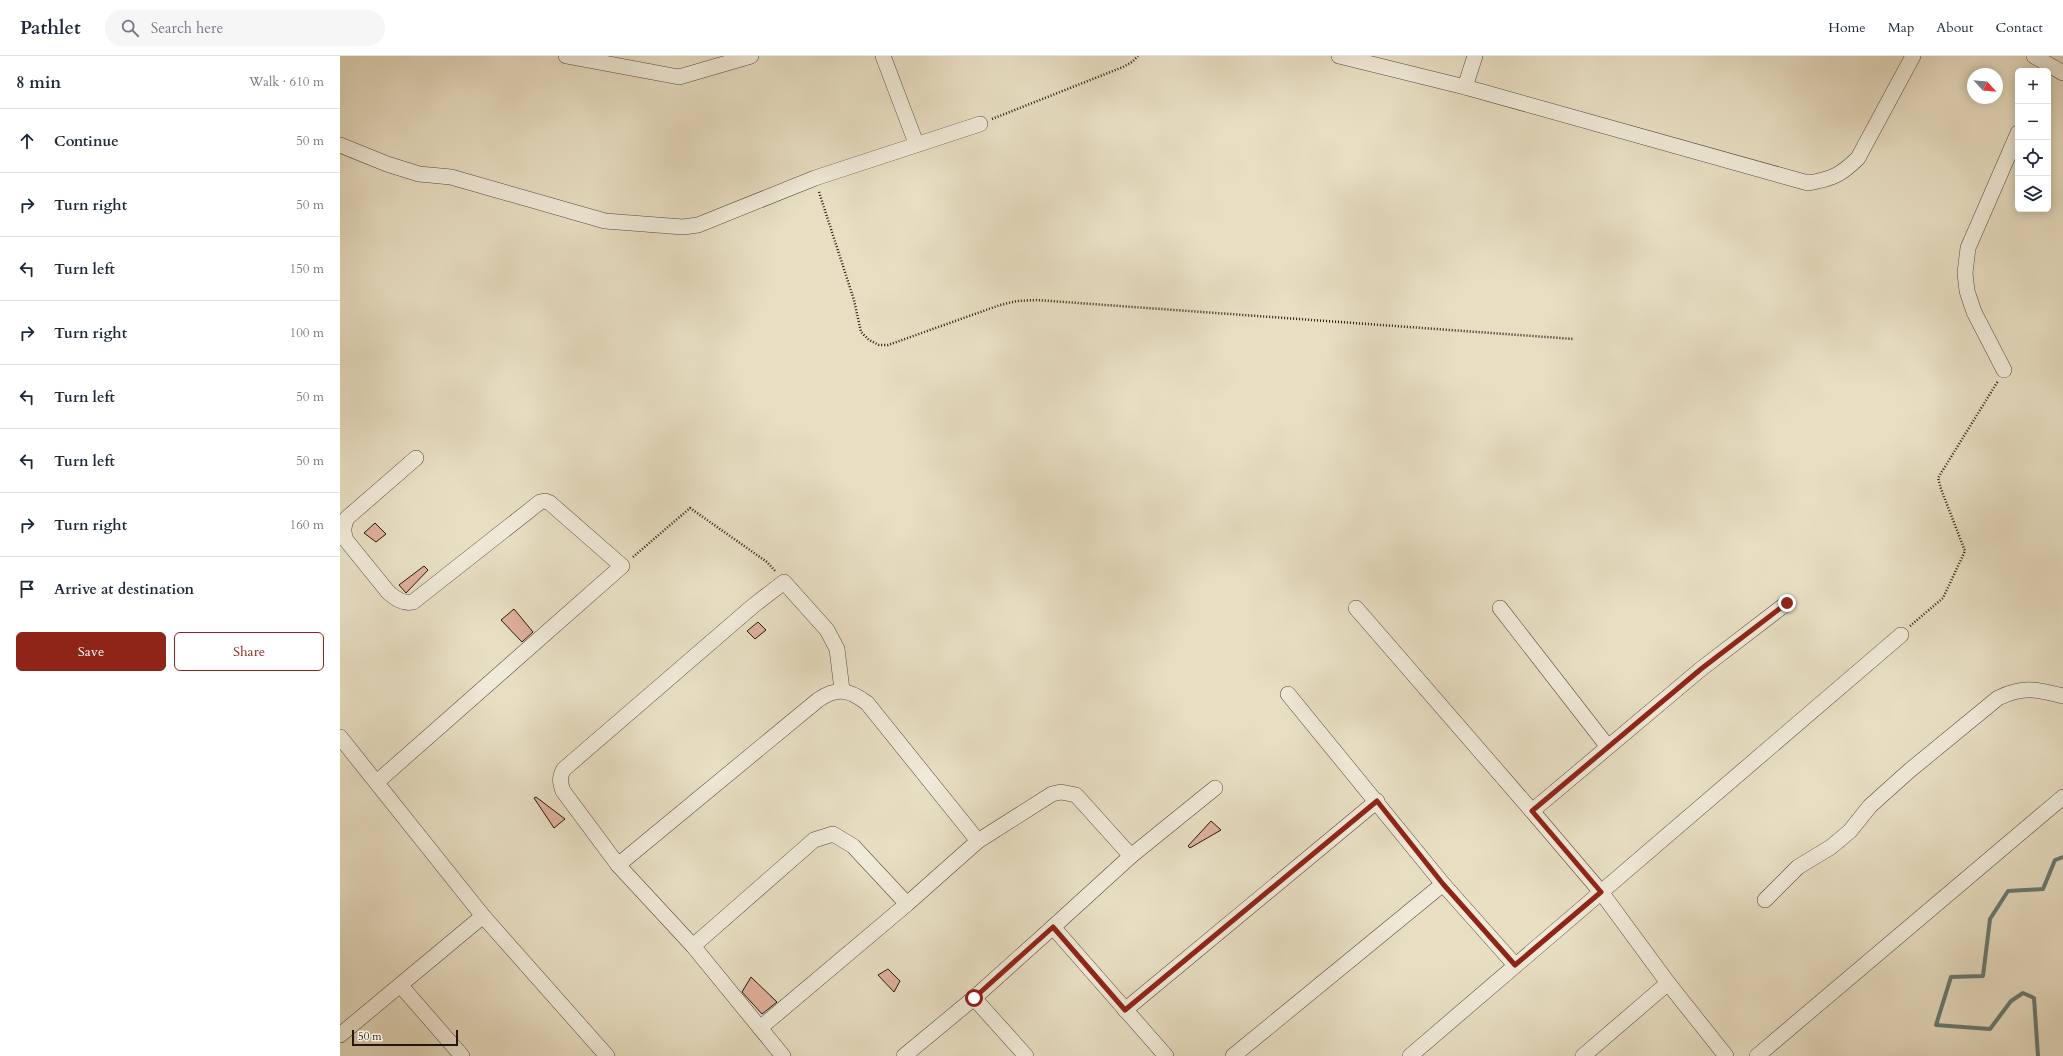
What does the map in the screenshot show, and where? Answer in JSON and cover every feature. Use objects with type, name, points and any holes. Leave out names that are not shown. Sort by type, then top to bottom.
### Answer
[{"type":"street","points":[[574,57],[679,77],[751,56]]},
{"type":"street","points":[[883,56],[916,143]]},
{"type":"street","points":[[1339,56],[1465,88],[1808,183],[1830,180],[1844,172],[1858,158],[1913,56]]},
{"type":"street","points":[[1465,88],[1475,56]]},
{"type":"street","points":[[2034,56],[2047,67],[2063,73]]},
{"type":"street","points":[[340,145],[387,164],[413,172],[451,177],[605,221],[683,227],[698,225],[814,178],[916,143],[980,124]]},
{"type":"street","points":[[2004,370],[1974,312],[1966,291],[1965,273],[1968,248],[2015,140]]},
{"type":"street","points":[[377,782],[622,566],[550,503],[545,501],[540,502],[413,602],[406,603],[396,598],[388,592],[346,540],[343,533],[343,526],[346,518],[416,458]]},
{"type":"street","points":[[783,1056],[693,946],[618,865],[563,791],[560,778],[564,769],[753,606],[784,582],[827,630],[837,649],[842,690]]},
{"type":"street","points":[[1532,811],[1701,669],[1787,603]]},
{"type":"street","points":[[1356,608],[1601,892],[1668,983],[1726,1056]]},
{"type":"street","points":[[1500,608],[1608,747]]},
{"type":"street","points":[[1410,1056],[1901,634]]},
{"type":"street","points":[[1765,900],[1798,867],[1831,847],[1850,831],[1870,806],[1908,771],[1998,698],[2010,693],[2034,689],[2063,696]]},
{"type":"street","points":[[618,865],[818,700],[829,693],[842,690],[860,698],[867,703],[978,840]]},
{"type":"street","points":[[1288,694],[1377,801],[1443,884],[1515,965]]},
{"type":"street","points":[[342,744],[377,782],[483,916],[607,1056]]},
{"type":"street","points":[[904,1056],[974,998],[1131,856],[1215,788]]},
{"type":"street","points":[[760,1028],[907,904],[978,840],[1052,794],[1071,793],[1082,800],[1131,856]]},
{"type":"street","points":[[1757,1056],[2063,797]]},
{"type":"street","points":[[1125,1010],[1377,801]]},
{"type":"street","points":[[693,946],[814,840],[833,834],[853,846],[907,904]]},
{"type":"street","points":[[1233,1056],[1443,884]]},
{"type":"street","points":[[340,1036],[483,916]]},
{"type":"street","points":[[1053,927],[1166,1056]]},
{"type":"street","points":[[1583,1056],[1668,983]]},
{"type":"street","points":[[401,986],[462,1056]]},
{"type":"street","points":[[974,998],[1026,1056]]},
{"type":"path","points":[[980,124],[1124,68],[1138,56]]},
{"type":"path","points":[[814,178],[854,300],[861,332],[869,340],[879,345],[888,345],[1000,305],[1017,301],[1037,300],[1574,338]]},
{"type":"path","points":[[1901,634],[1943,598],[1965,551],[1941,490],[1938,478],[2004,370]]},
{"type":"path","points":[[622,566],[690,508],[767,562],[784,582]]},
{"type":"building","points":[[375,523],[386,534],[376,542],[364,533]]},
{"type":"building","points":[[424,566],[428,570],[406,593],[399,585]]},
{"type":"building","points":[[514,609],[533,632],[522,642],[501,620]]},
{"type":"building","points":[[758,622],[766,630],[755,639],[747,631]]},
{"type":"building","points":[[536,797],[565,819],[554,828],[534,798]]},
{"type":"building","points":[[1211,821],[1221,830],[1190,848],[1188,846]]},
{"type":"building","points":[[888,969],[900,981],[894,992],[878,975]]},
{"type":"building","points":[[751,977],[777,1002],[762,1014],[742,992]]},
{"type":"waterway","points":[[2038,1056],[2034,998],[2023,993],[2011,1001],[1990,1029],[1936,1025],[1951,977],[1983,976],[1990,919],[2008,891],[2043,889],[2055,860],[2063,857]]},
{"type":"route","points":[[974,998],[1053,927],[1125,1010],[1377,801],[1443,884],[1515,965],[1601,892],[1532,811],[1701,669],[1787,603]]}]
